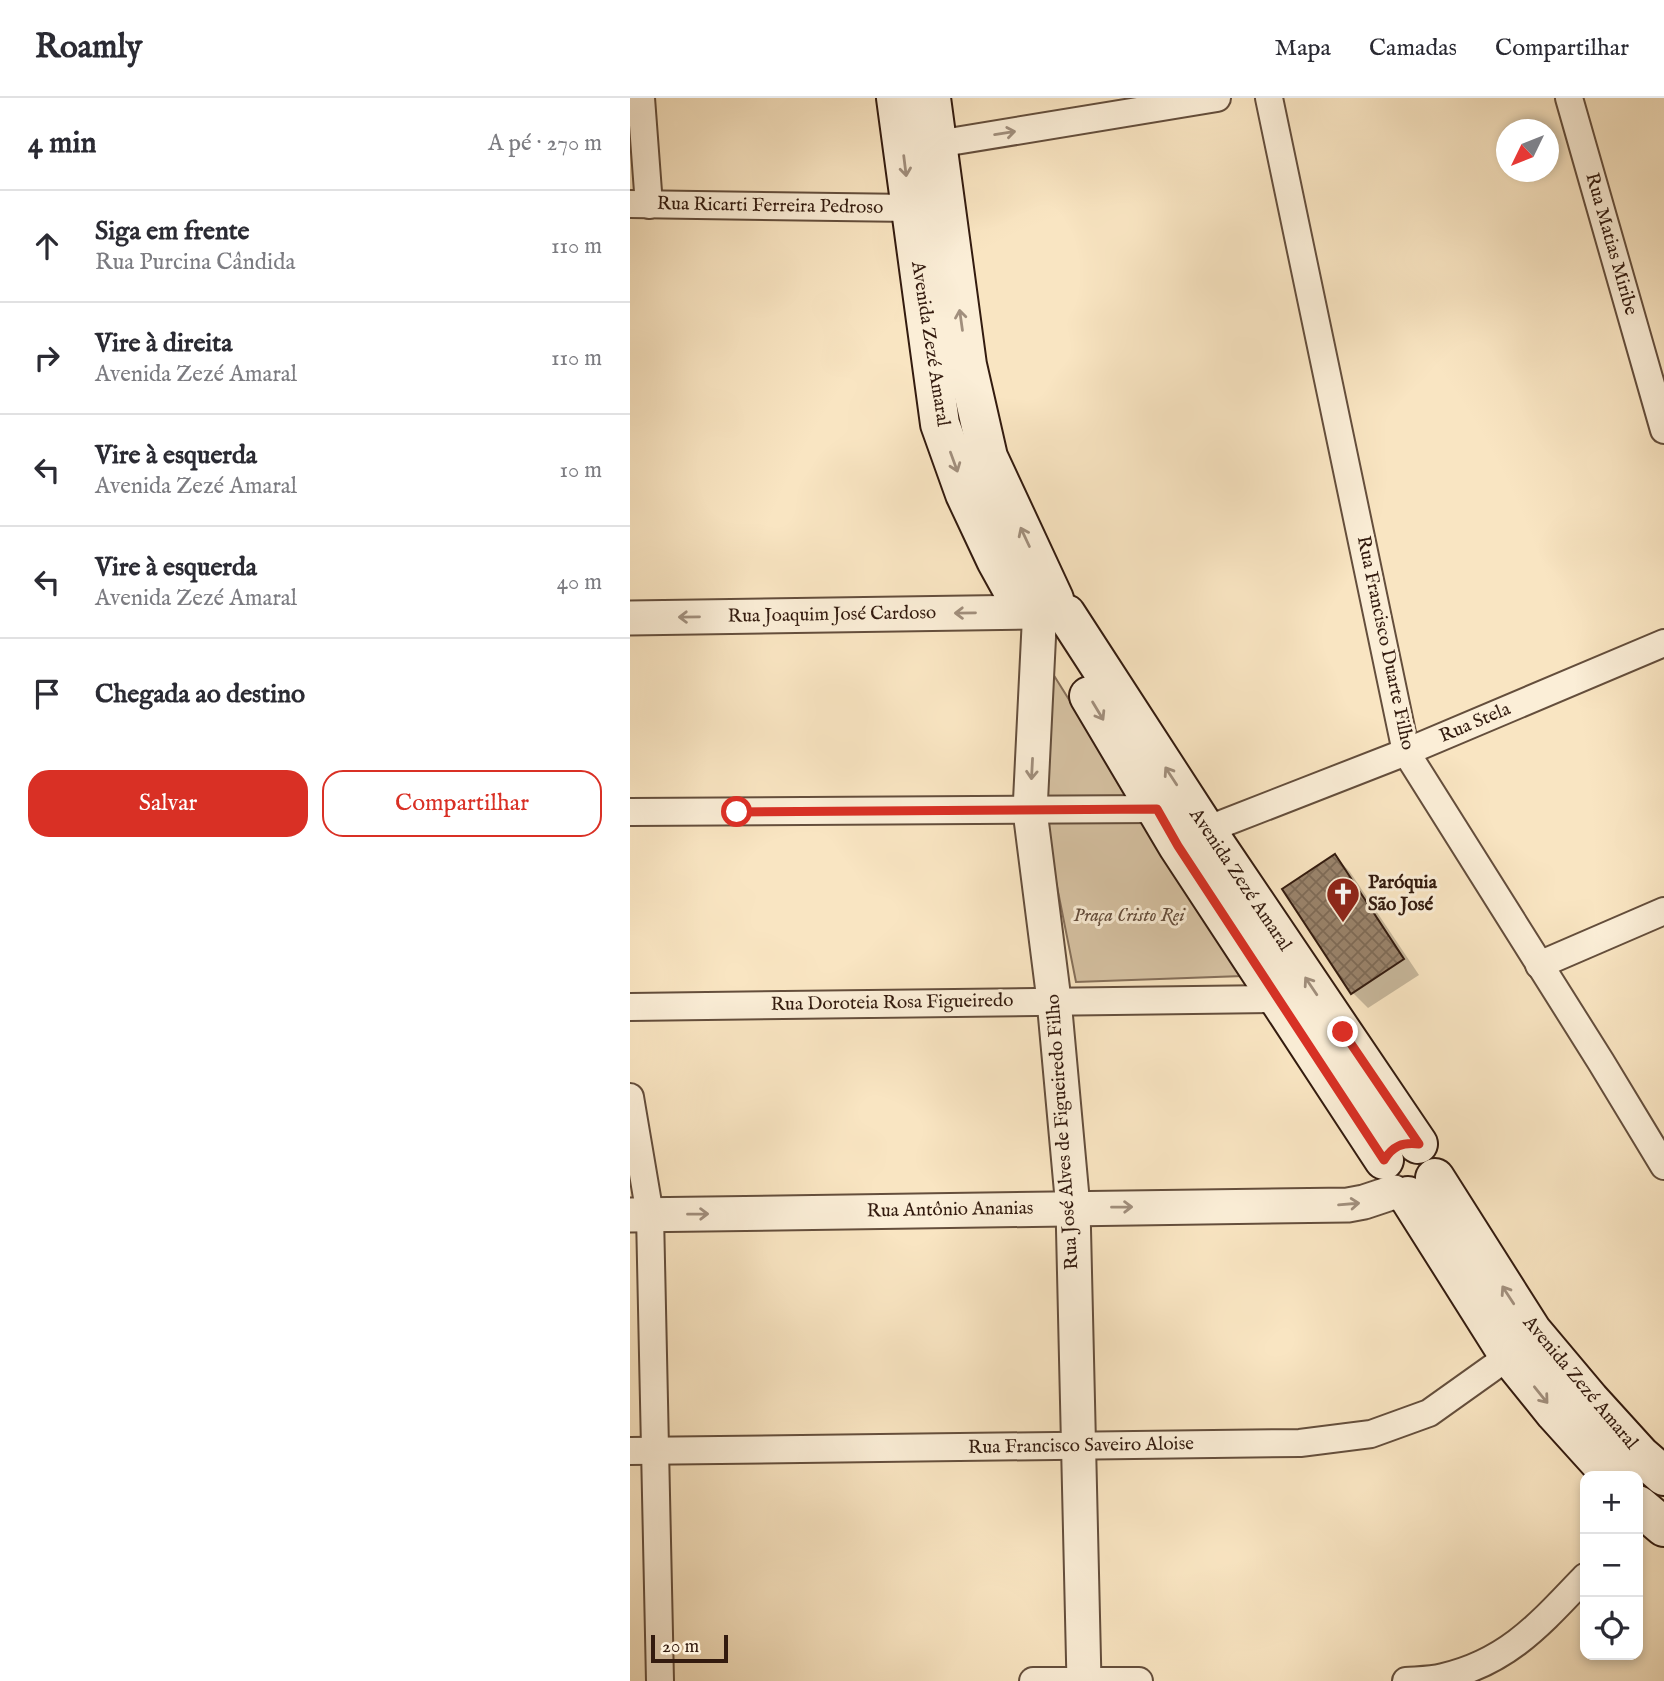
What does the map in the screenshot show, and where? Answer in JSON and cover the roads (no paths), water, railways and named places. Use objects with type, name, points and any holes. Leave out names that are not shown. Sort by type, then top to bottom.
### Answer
[{"type":"main road","name":"Avenida Zezé Amaral","points":[[896,98],[940,424],[965,494],[1012,589],[1047,615],[1206,830],[1419,1144],[1428,1149],[1434,1158],[1437,1168],[1405,1182]]},
{"type":"main road","name":"Avenida Zezé Amaral","points":[[931,98],[967,365],[988,457],[1047,615],[1178,846],[1405,1182],[1509,1356],[1555,1413],[1607,1471]]},
{"type":"main road","name":"Avenida Zezé Amaral","points":[[1405,1182],[1590,1401],[1664,1476]]},
{"type":"street","points":[[640,204],[641,98]]},
{"type":"street","points":[[937,144],[1217,98]]},
{"type":"street","name":"Rua Francisco Duarte Filho","points":[[1269,98],[1406,752],[1663,1164]]},
{"type":"street","name":"Rua Matias Miribe","points":[[1569,98],[1664,430]]},
{"type":"street","name":"Rua Ricarti Ferreira Pedroso","points":[[640,204],[911,208]]},
{"type":"street","name":"Rua Joaquim José Cardoso","points":[[630,618],[1047,615]]},
{"type":"street","name":"Rua José Alves de Figueiredo Filho","points":[[1047,615],[1030,811],[1054,1000],[1073,1208],[1084,1681]]},
{"type":"street","name":"Rua Stela","points":[[1206,830],[1406,752],[1664,643]]},
{"type":"street","points":[[630,812],[1157,809]]},
{"type":"street","points":[[1539,965],[1664,911]]},
{"type":"street","name":"Rua Doroteia Rosa Figueiredo","points":[[630,1007],[1279,999]]},
{"type":"street","points":[[630,1097],[640,1215],[642,1452],[660,1681]]},
{"type":"street","name":"Rua Antônio Ananias","points":[[640,1215],[1348,1205],[1364,1202],[1405,1182]]},
{"type":"street","name":"Rua Francisco Saveiro Aloise","points":[[642,1452],[1300,1443],[1371,1434],[1429,1413],[1509,1356]]},
{"type":"street","points":[[1406,1681],[1442,1678],[1488,1662],[1531,1634],[1580,1582]]},
{"type":"street","points":[[1033,1681],[1139,1681]]},
{"type":"place","name":"Paróquia São José","points":[[1343,924]]},
{"type":"park label","name":"Praça Cristo Rei","points":[[1129,916]]}]
